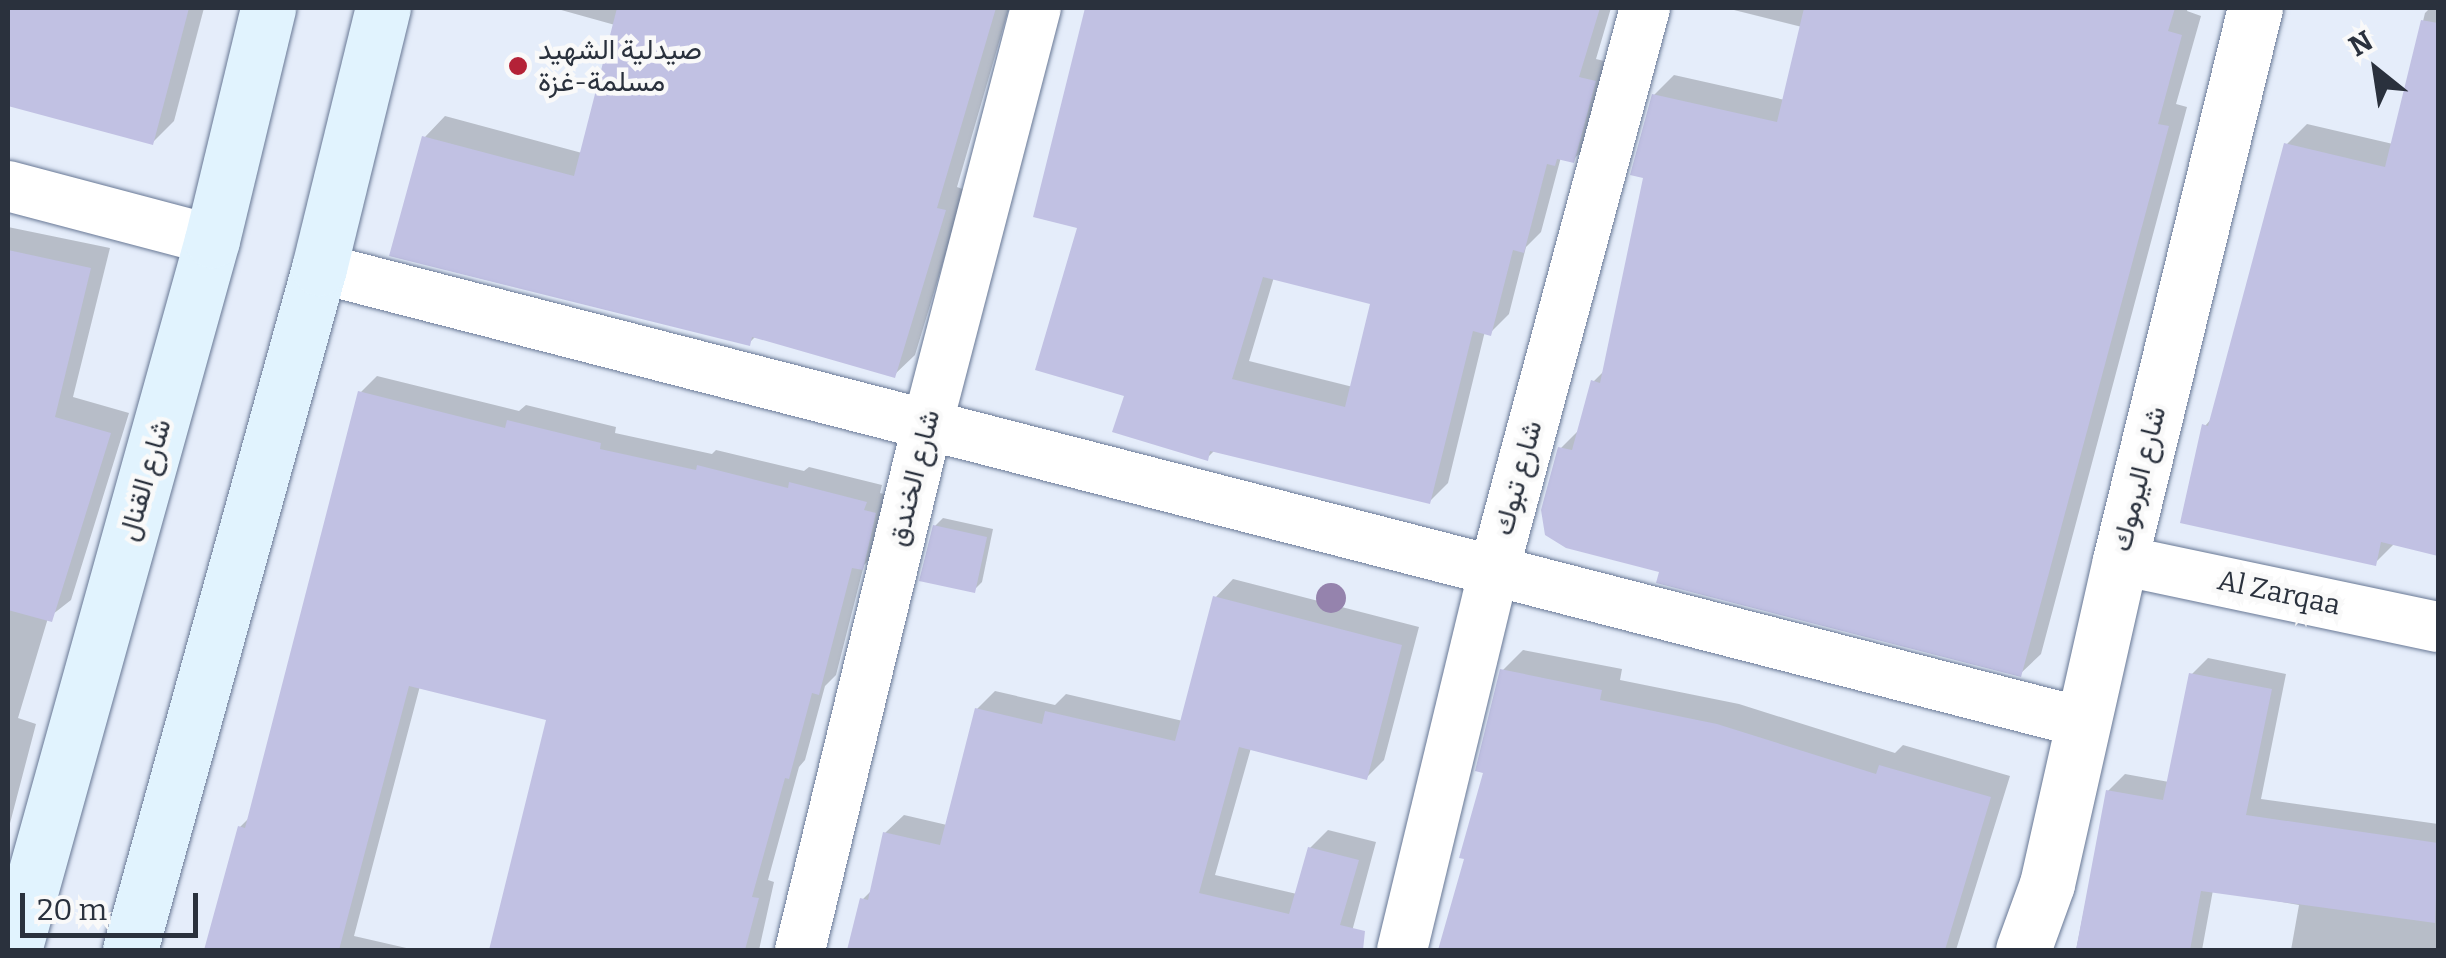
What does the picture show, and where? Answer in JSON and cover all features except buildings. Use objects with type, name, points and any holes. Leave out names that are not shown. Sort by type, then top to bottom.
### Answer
[{"type":"main road","name":"شارع القنال","points":[[14,950],[212,240],[268,8]]},
{"type":"main road","points":[[130,950],[319,268],[384,8]]},
{"type":"street","name":"شارع الخندق","points":[[800,950],[928,422],[1036,8]]},
{"type":"street","name":"شارع تبوك","points":[[1402,950],[1494,570],[1645,8]]},
{"type":"street","name":"شارع اليرموك","points":[[2023,950],[2048,884],[2120,560],[2255,8]]},
{"type":"street","points":[[8,186],[212,240]]},
{"type":"street","points":[[319,268],[2085,723]]},
{"type":"street","name":"Al Zarqaa","points":[[2120,560],[2438,627]]},
{"type":"place","name":"صيدلية الشهيد مسلمة-غزة","points":[[518,66]]}]
